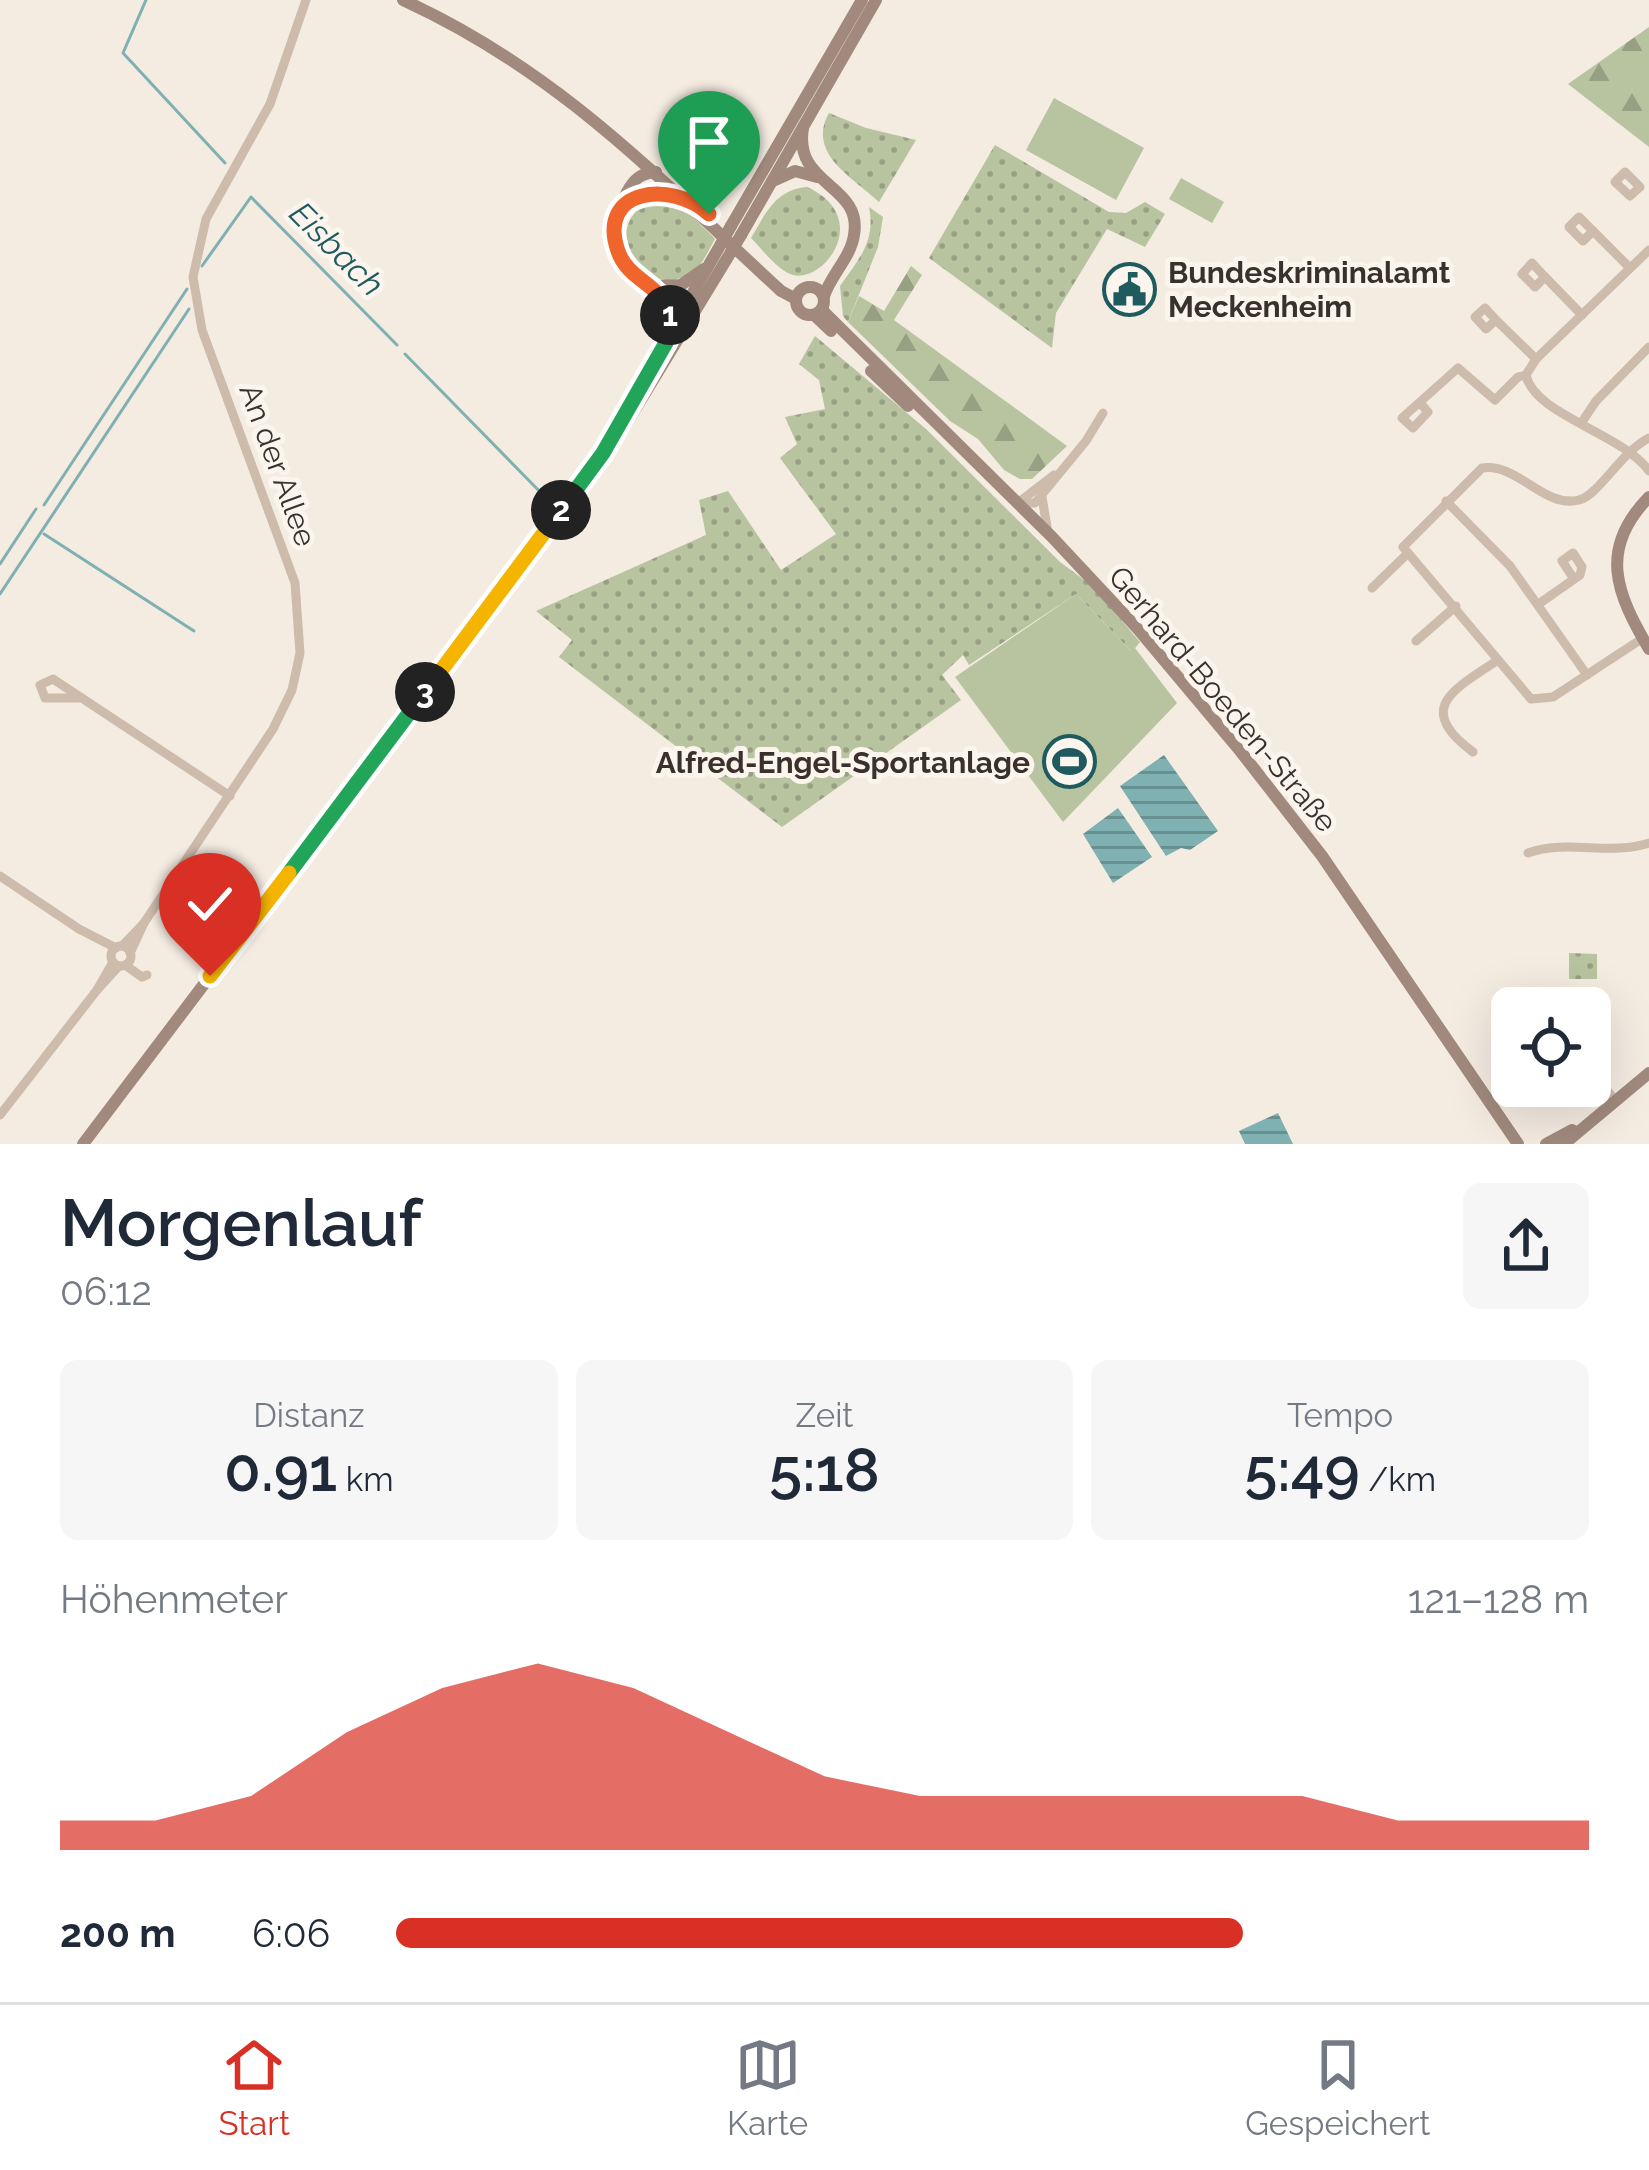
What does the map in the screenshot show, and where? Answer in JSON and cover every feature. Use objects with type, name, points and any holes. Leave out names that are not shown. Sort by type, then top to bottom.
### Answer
[{"type":"main road","name":"Gerhard-Boeden-Straße","points":[[404,0],[509,56],[566,95],[784,283],[811,300],[882,384],[934,424],[1018,502],[1137,628],[1256,770],[1322,856],[1466,1070],[1522,1144]]},
{"type":"main road","points":[[736,230],[862,0]]},
{"type":"main road","points":[[603,453],[723,250],[770,184],[876,0]]},
{"type":"main road","points":[[804,124],[804,157],[819,178]]},
{"type":"main road","points":[[622,142],[632,184]]},
{"type":"main road","points":[[770,184],[791,172],[804,171],[844,198],[854,221],[852,243],[811,300]]},
{"type":"main road","points":[[656,172],[644,173],[632,184],[615,238],[632,274],[651,286],[669,308],[667,341]]},
{"type":"main road","points":[[617,220],[656,172]]},
{"type":"main road","points":[[632,199],[657,192],[683,197]]},
{"type":"main road","points":[[651,286],[670,287],[692,280],[723,250]]},
{"type":"main road","points":[[83,1144],[639,406],[723,250]]},
{"type":"main road","points":[[1646,644],[1619,590],[1616,560],[1628,521],[1649,497]]},
{"type":"main road","points":[[1564,1144],[1649,1073]]},
{"type":"main road","points":[[1546,1144],[1584,1124]]},
{"type":"street","name":"An der Allee","points":[[0,1115],[3,1102],[28,1081],[121,957],[230,796],[284,711],[300,653],[301,616],[289,565],[202,330],[194,266],[210,208],[265,115],[304,2]]},
{"type":"street","points":[[1640,187],[1649,196]]},
{"type":"street","points":[[1593,231],[1630,268]]},
{"type":"street","points":[[1421,404],[1458,368],[1495,400],[1648,254]]},
{"type":"street","points":[[1545,277],[1582,315]]},
{"type":"street","points":[[1496,320],[1536,359]]},
{"type":"street","points":[[1582,422],[1596,400],[1649,347]]},
{"type":"street","points":[[1526,375],[1535,395],[1630,449],[1649,471]]},
{"type":"street","points":[[1018,502],[1082,446],[1103,413]]},
{"type":"street","points":[[1646,644],[1553,697],[1538,700],[1525,695],[1456,606],[1406,555],[1403,543],[1474,473],[1487,467],[1500,467],[1565,502],[1582,500],[1630,449],[1649,438]]},
{"type":"street","points":[[1018,502],[1032,505],[1054,475]]},
{"type":"street","points":[[1042,494],[1048,533]]},
{"type":"street","points":[[1446,501],[1510,566],[1588,675]]},
{"type":"street","points":[[1372,588],[1406,555]]},
{"type":"street","points":[[1540,603],[1574,579]]},
{"type":"street","points":[[1417,641],[1456,606]]},
{"type":"street","points":[[1473,752],[1456,740],[1441,708],[1449,694],[1498,660]]},
{"type":"street","points":[[82,698],[230,796]]},
{"type":"street","points":[[1528,853],[1545,847],[1628,848],[1649,843]]},
{"type":"street","points":[[0,876],[121,957]]},
{"type":"street","points":[[1611,1095],[1615,1101]]},
{"type":"green space","points":[[1649,27],[1649,147],[1568,84]]},
{"type":"green space","points":[[1054,98],[1144,148],[1116,200],[1026,150]]},
{"type":"green space","points":[[829,113],[916,140],[879,202],[828,153],[824,128]]},
{"type":"green space","points":[[995,145],[1109,212],[1126,213],[1145,202],[1165,214],[1145,247],[1107,229],[1056,313],[1052,348],[929,258]]},
{"type":"green space","points":[[1181,178],[1224,202],[1212,223],[1169,199]]},
{"type":"green space","points":[[807,187],[827,200],[840,230],[829,259],[805,275],[793,275],[751,238],[779,198]]},
{"type":"green space","points":[[655,199],[680,204],[715,239],[694,271],[675,279],[643,271],[627,242],[628,226],[637,211]]},
{"type":"green space","points":[[869,207],[883,217],[878,247],[848,322],[840,286],[868,240]]},
{"type":"green space","points":[[911,266],[922,275],[894,320],[1067,446],[1032,479],[1020,479],[1004,470],[978,439],[950,421],[848,322],[859,296],[884,311]]},
{"type":"green space","points":[[815,336],[926,429],[1060,562],[1091,585],[1140,642],[1132,652],[1076,594],[969,665],[963,655],[942,675],[961,700],[782,827],[559,657],[572,640],[536,611],[706,535],[699,500],[728,491],[781,570],[836,534],[780,458],[797,444],[785,417],[825,409],[819,380],[799,364]]},
{"type":"green space","name":"Alfred-Engel-Sportanlage","points":[[1076,594],[1131,651],[1135,648],[1177,703],[1063,822],[955,677]]},
{"type":"green space","points":[[1569,953],[1597,954],[1597,979],[1569,979]]},
{"type":"water","points":[[1164,755],[1218,831],[1190,850],[1181,848],[1166,856],[1120,786]]},
{"type":"water","points":[[1118,808],[1152,857],[1113,883],[1083,834]]},
{"type":"water","points":[[1278,1113],[1293,1144],[1245,1144],[1239,1131]]},
{"type":"waterway","points":[[146,0],[123,53],[225,163]]},
{"type":"waterway","name":"Eisbach","points":[[202,266],[251,197],[397,345]]},
{"type":"waterway","name":"Eisbach","points":[[44,505],[187,289]]},
{"type":"waterway","points":[[0,594],[189,309]]},
{"type":"waterway","name":"Eisbach","points":[[405,354],[550,502]]},
{"type":"waterway","name":"Eisbach","points":[[0,564],[36,509]]},
{"type":"waterway","points":[[44,534],[194,631]]},
{"type":"place","name":"Bundeskriminalamt Meckenheim","points":[[1129,289]]},
{"type":"place","name":"Alfred-Engel-Sportanlage","points":[[1069,762]]},
{"type":"route","points":[[210,976],[603,453],[667,341],[670,314],[663,297],[632,274],[618,250],[615,230],[625,207],[632,199],[661,192],[683,197],[709,214]]}]
